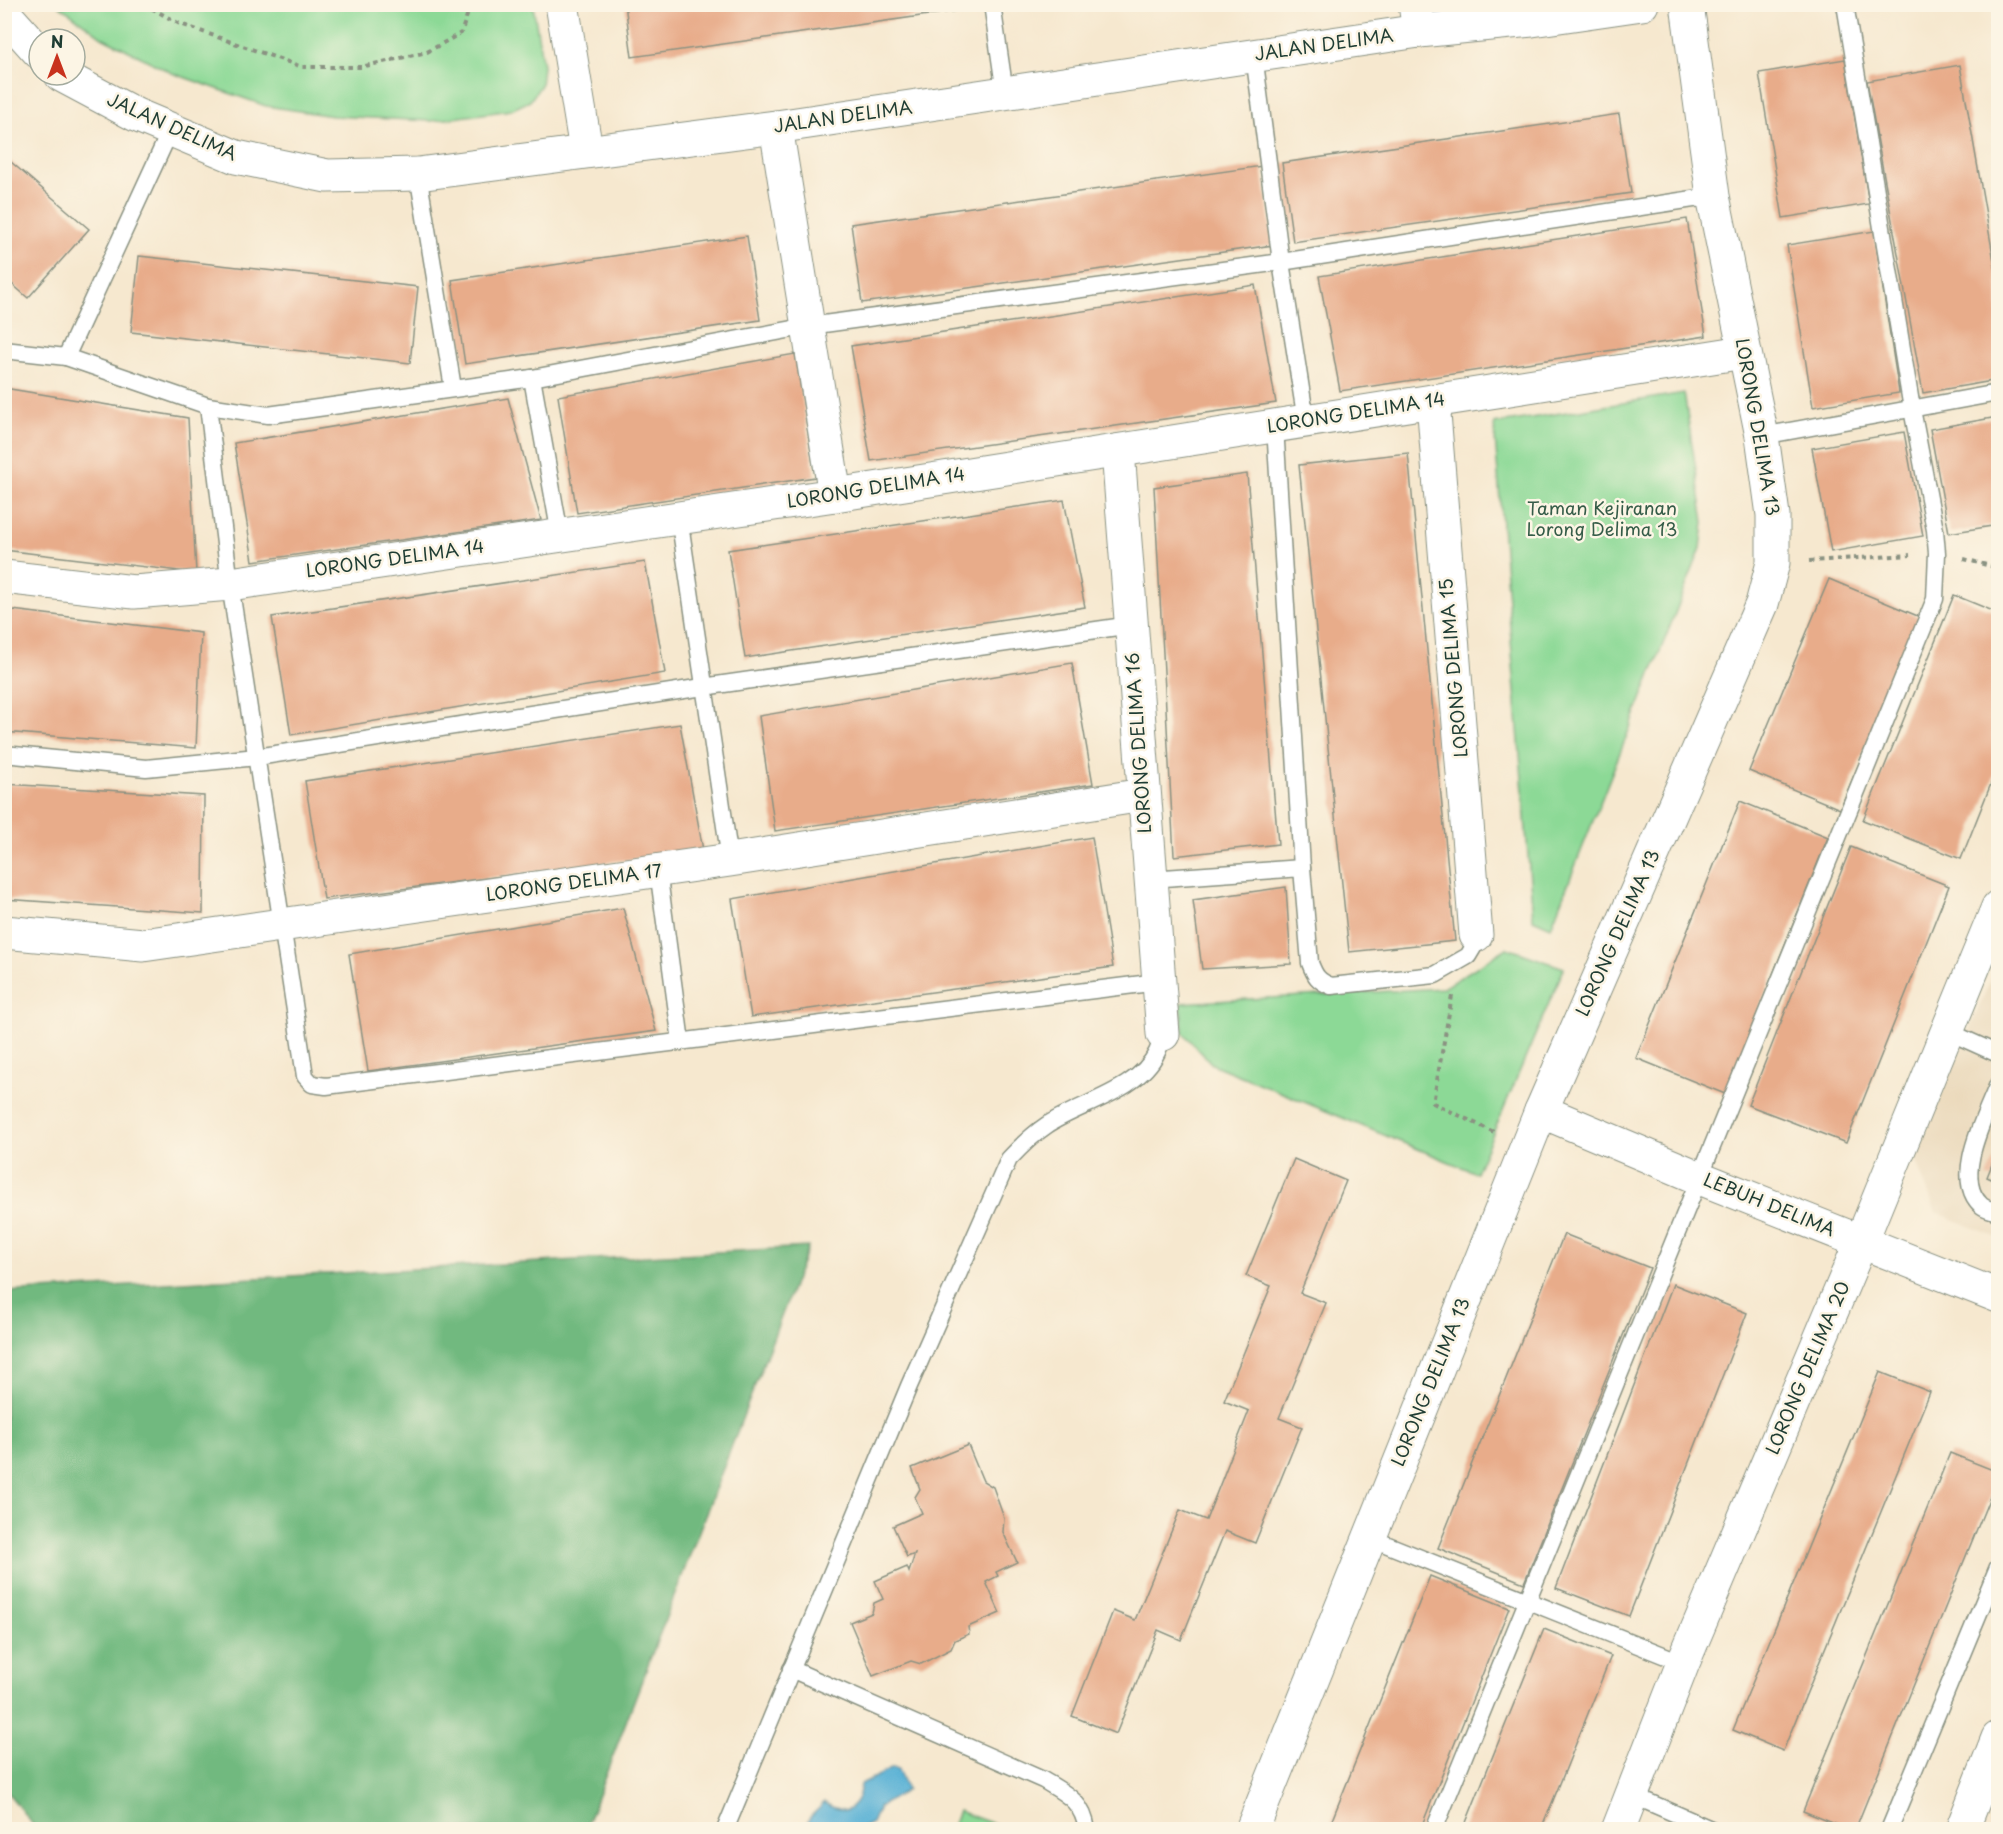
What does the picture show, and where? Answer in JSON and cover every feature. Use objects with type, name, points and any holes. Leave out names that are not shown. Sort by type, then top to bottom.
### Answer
[{"type":"street","points":[[562,4],[586,150]]},
{"type":"street","name":"JALAN DELIMA","points":[[84,87],[136,115],[236,157],[327,176],[418,174],[586,150],[776,127],[1254,55],[1417,18],[1532,20],[1642,4]]},
{"type":"street","name":"LORONG DELIMA 13","points":[[1252,1830],[1541,1111],[1762,604],[1773,563],[1773,516],[1762,436],[1713,196],[1688,4]]},
{"type":"street","points":[[4,13],[27,39]]},
{"type":"street","points":[[776,127],[835,495]]},
{"type":"street","name":"LORONG DELIMA 14","points":[[4,577],[134,592],[230,584],[835,495],[1744,352]]},
{"type":"street","name":"LORONG DELIMA 15","points":[[1433,401],[1476,935]]},
{"type":"street","name":"LORONG DELIMA 16","points":[[1118,451],[1163,1034]]},
{"type":"street","name":"LORONG DELIMA 17","points":[[4,932],[143,945],[730,860],[1143,795]]},
{"type":"street","name":"LORONG DELIMA 20","points":[[1618,1830],[1683,1663],[1861,1242],[1998,906]]},
{"type":"street","name":"LEBUH DELIMA","points":[[1541,1111],[1700,1178],[1998,1296]]},
{"type":"street","points":[[1962,1830],[1998,1738]]},
{"type":"lane","points":[[992,4],[1005,93]]},
{"type":"lane","points":[[1434,1830],[1935,599],[1937,553],[1935,530],[1912,409],[1845,4]]},
{"type":"lane","points":[[1254,55],[1281,262],[1291,423],[1302,868],[1310,963],[1320,982],[1331,986],[1435,975],[1468,956],[1474,946],[1476,935]]},
{"type":"lane","points":[[66,357],[171,129]]},
{"type":"lane","points":[[418,174],[453,388]]},
{"type":"lane","points":[[4,350],[66,357],[208,406],[268,416],[532,378],[809,327],[1281,262],[1713,196]]},
{"type":"lane","points":[[532,378],[560,534]]},
{"type":"lane","points":[[1762,436],[1998,393]]},
{"type":"lane","points":[[208,406],[230,584],[305,1076],[312,1084],[326,1086],[1158,982]]},
{"type":"lane","points":[[679,517],[730,860]]},
{"type":"lane","points":[[4,754],[146,768],[257,757],[703,687],[1131,625]]},
{"type":"lane","points":[[1150,879],[1302,868]]},
{"type":"lane","points":[[658,870],[681,1042]]},
{"type":"lane","points":[[1947,1031],[1998,1054]]},
{"type":"lane","points":[[725,1830],[909,1386],[1010,1159],[1025,1140],[1048,1124],[1133,1079],[1148,1065],[1157,1052],[1163,1034]]},
{"type":"lane","points":[[1998,1084],[1971,1154],[1969,1168],[1970,1185],[1974,1196],[1982,1206],[1998,1212]]},
{"type":"lane","points":[[1368,1537],[1683,1663]]},
{"type":"lane","points":[[1889,1830],[1998,1567]]},
{"type":"lane","points":[[790,1669],[1043,1780],[1075,1800],[1085,1816],[1087,1830]]},
{"type":"lane","points":[[1632,1795],[1713,1830]]},
{"type":"path","points":[[144,4],[178,23],[302,67],[361,67],[427,52],[462,33],[471,4]]},
{"type":"path","points":[[1773,563],[1937,553],[1998,568]]},
{"type":"path","points":[[1458,962],[1433,1103],[1474,1123]]},
{"type":"shaded area","points":[[1998,962],[1998,1238],[1936,1212],[1915,1159]]},
{"type":"green space","points":[[59,5],[533,5],[543,66],[541,85],[530,101],[511,110],[431,121],[333,116],[266,106],[172,73],[102,37]]},
{"type":"green space","name":"Taman Kejiranan Lorong Delima 13","points":[[1684,393],[1704,522],[1701,548],[1551,927],[1533,919],[1494,424]]},
{"type":"green space","points":[[1507,948],[1564,968],[1476,1173],[1212,1064],[1183,1033],[1181,1003],[1443,988]]},
{"type":"green space","points":[[808,1247],[585,1829],[36,1829],[5,1789],[5,1292]]},
{"type":"green space","points":[[958,1811],[1008,1829],[951,1829]]},
{"type":"water","points":[[893,1768],[898,1770],[907,1790],[879,1807],[872,1823],[860,1829],[808,1829],[808,1820],[824,1802],[846,1811],[857,1800],[861,1784]]},
{"type":"building","points":[[625,4],[976,4],[977,8],[632,57]]},
{"type":"building","points":[[1845,59],[1869,204],[1783,218],[1759,73]]},
{"type":"building","points":[[1960,65],[1998,284],[1998,380],[1923,393],[1867,81]]},
{"type":"building","points":[[1619,114],[1631,193],[1293,242],[1282,163]]},
{"type":"building","points":[[4,156],[89,229],[28,298],[4,277]]},
{"type":"building","points":[[1262,166],[1273,245],[862,303],[851,224]]},
{"type":"building","points":[[1687,219],[1706,336],[1340,391],[1319,276]]},
{"type":"building","points":[[1874,231],[1899,393],[1813,407],[1787,245]]},
{"type":"building","points":[[747,236],[760,320],[465,364],[452,280]]},
{"type":"building","points":[[139,256],[418,287],[410,363],[131,332]]},
{"type":"building","points":[[1255,285],[1276,403],[871,461],[851,346]]},
{"type":"building","points":[[795,354],[815,477],[577,513],[558,396]]},
{"type":"building","points":[[4,388],[188,418],[196,573],[4,550]]},
{"type":"building","points":[[508,398],[541,520],[253,561],[234,443]]},
{"type":"building","points":[[1998,417],[1998,525],[1949,533],[1930,429]]},
{"type":"building","points":[[1904,432],[1923,536],[1831,552],[1812,448]]},
{"type":"building","points":[[1408,453],[1455,941],[1349,952],[1299,465]]},
{"type":"building","points":[[1247,474],[1278,844],[1174,856],[1154,487]]},
{"type":"building","points":[[1064,500],[1085,607],[745,658],[728,550]]},
{"type":"building","points":[[645,562],[665,673],[291,735],[272,617]]},
{"type":"building","points":[[1829,579],[1920,617],[1840,809],[1749,771]]},
{"type":"building","points":[[1954,595],[1998,613],[1998,766],[1961,859],[1863,820]]},
{"type":"building","points":[[4,609],[201,633],[196,748],[4,732]]},
{"type":"building","points":[[1072,663],[1093,784],[775,831],[759,716]]},
{"type":"building","points":[[680,724],[703,850],[324,899],[305,781]]},
{"type":"building","points":[[4,784],[204,796],[203,913],[4,899]]},
{"type":"building","points":[[1740,801],[1828,837],[1725,1094],[1636,1058]]},
{"type":"building","points":[[1092,837],[1113,967],[751,1017],[732,899]]},
{"type":"building","points":[[1851,847],[1949,886],[1846,1143],[1748,1105]]},
{"type":"building","points":[[1286,887],[1291,964],[1202,969],[1193,900]]},
{"type":"building","points":[[623,908],[656,1031],[368,1071],[349,954]]},
{"type":"building","points":[[1998,1149],[1998,1182],[1987,1177]]},
{"type":"building","points":[[1294,1159],[1346,1181],[1300,1293],[1326,1303],[1279,1418],[1302,1427],[1255,1543],[1225,1531],[1181,1640],[1158,1630],[1116,1734],[1072,1716],[1113,1611],[1135,1620],[1180,1510],[1206,1520],[1249,1411],[1224,1401],[1271,1286],[1246,1276]]},
{"type":"building","points":[[1564,1234],[1650,1268],[1524,1583],[1438,1548]]},
{"type":"building","points":[[1673,1284],[1747,1313],[1629,1616],[1556,1588]]},
{"type":"building","points":[[1880,1372],[1930,1392],[1783,1751],[1733,1730]]},
{"type":"building","points":[[968,1445],[983,1481],[993,1487],[1004,1518],[1003,1532],[1017,1562],[996,1572],[998,1576],[986,1582],[1000,1613],[968,1627],[969,1634],[955,1640],[951,1649],[921,1664],[911,1661],[873,1676],[850,1622],[872,1613],[874,1603],[883,1599],[875,1581],[907,1567],[909,1572],[915,1554],[907,1557],[893,1526],[922,1513],[915,1497],[920,1489],[912,1468]]},
{"type":"building","points":[[1950,1453],[1998,1472],[1998,1477],[1855,1830],[1850,1830],[1803,1811]]},
{"type":"building","points":[[1430,1576],[1509,1608],[1420,1830],[1328,1830]]},
{"type":"building","points":[[1544,1629],[1611,1656],[1561,1781],[1541,1830],[1463,1830]]}]
